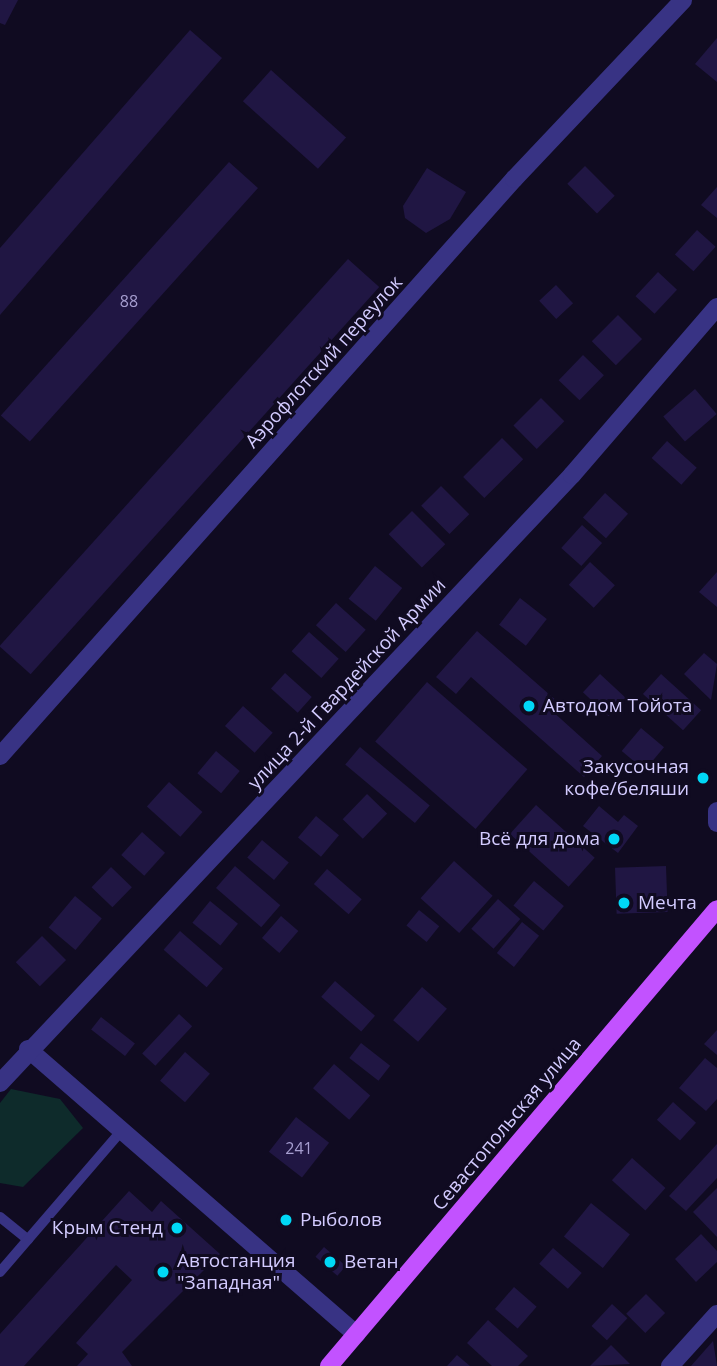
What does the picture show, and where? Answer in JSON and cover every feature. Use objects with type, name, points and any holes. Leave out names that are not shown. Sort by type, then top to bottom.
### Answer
[{"type":"main road","name":"Севастопольская улица","points":[[329,1366],[717,909]]},
{"type":"street","name":"Аэрофлотский переулок","points":[[0,756],[514,178],[683,0]]},
{"type":"street","name":"улица 2-й Гвардейской Армии","points":[[0,1083],[28,1049],[572,475],[717,307]]},
{"type":"street","points":[[717,811],[717,822]]},
{"type":"street","points":[[28,1049],[356,1334]]},
{"type":"street","points":[[670,1366],[717,1314]]},
{"type":"lane","points":[[0,1272],[122,1130]]},
{"type":"lane","points":[[0,1217],[28,1240]]},
{"type":"green space","points":[[11,1089],[60,1099],[83,1128],[23,1187],[0,1183],[0,1103]]},
{"type":"building","points":[[0,0],[18,0],[5,25],[0,23]]},
{"type":"building","points":[[190,30],[222,58],[0,315],[0,248]]},
{"type":"building","points":[[717,38],[717,82],[695,64]]},
{"type":"building","points":[[271,70],[346,138],[318,169],[243,101]]},
{"type":"building","points":[[229,162],[258,188],[30,442],[1,415]]},
{"type":"building","points":[[585,166],[615,196],[597,213],[567,184]]},
{"type":"building","points":[[427,168],[466,192],[450,219],[426,233],[405,218],[403,206]]},
{"type":"building","points":[[717,187],[717,218],[701,205]]},
{"type":"building","points":[[697,230],[716,247],[693,271],[675,255]]},
{"type":"building","points":[[348,259],[379,287],[31,674],[0,645]]},
{"type":"building","points":[[658,272],[677,290],[655,314],[635,296]]},
{"type":"building","points":[[556,285],[573,303],[556,319],[539,301]]},
{"type":"building","points":[[618,315],[642,339],[616,365],[592,341]]},
{"type":"building","points":[[583,355],[604,375],[580,400],[559,380]]},
{"type":"building","points":[[695,389],[717,414],[685,441],[663,417]]},
{"type":"building","points":[[541,398],[564,421],[537,449],[513,426]]},
{"type":"building","points":[[502,438],[523,459],[484,498],[463,477]]},
{"type":"building","points":[[667,441],[697,468],[681,485],[652,458]]},
{"type":"building","points":[[441,486],[469,514],[449,534],[421,506]]},
{"type":"building","points":[[605,493],[628,514],[606,538],[583,518]]},
{"type":"building","points":[[412,511],[445,544],[422,568],[389,534]]},
{"type":"building","points":[[582,525],[602,543],[581,566],[561,548]]},
{"type":"building","points":[[590,562],[615,585],[594,608],[569,585]]},
{"type":"building","points":[[375,566],[402,588],[376,621],[349,599]]},
{"type":"building","points":[[717,572],[717,607],[699,592]]},
{"type":"building","points":[[520,598],[547,619],[526,646],[499,625]]},
{"type":"building","points":[[336,603],[366,630],[346,652],[316,625]]},
{"type":"building","name":"Автодом Тойота","points":[[477,631],[558,702],[551,710],[602,756],[584,777],[471,677],[456,694],[436,677]]},
{"type":"building","points":[[309,632],[339,659],[321,678],[292,651]]},
{"type":"building","points":[[704,653],[717,664],[711,700],[684,674]]},
{"type":"building","points":[[285,673],[312,697],[298,713],[271,689]]},
{"type":"building","points":[[600,674],[626,698],[609,716],[583,692]]},
{"type":"building","points":[[661,674],[701,710],[683,730],[643,694]]},
{"type":"building","points":[[427,682],[527,769],[476,829],[375,742]]},
{"type":"building","points":[[243,706],[273,733],[255,753],[225,726]]},
{"type":"building","points":[[641,728],[664,747],[645,770],[622,751]]},
{"type":"building","points":[[360,747],[430,805],[415,823],[345,765]]},
{"type":"building","points":[[216,751],[240,771],[221,793],[197,773]]},
{"type":"building","points":[[169,782],[202,812],[180,837],[147,807]]},
{"type":"building","points":[[367,794],[387,813],[363,839],[343,819]]},
{"type":"building","points":[[536,805],[595,858],[569,887],[510,834]]},
{"type":"building","name":"Всё для дома","points":[[599,806],[618,822],[624,815],[638,826],[618,853],[583,826]]},
{"type":"building","points":[[316,816],[339,835],[321,857],[298,837]]},
{"type":"building","points":[[142,832],[165,853],[144,876],[121,855]]},
{"type":"building","points":[[262,840],[289,862],[274,880],[247,858]]},
{"type":"building","points":[[454,861],[493,896],[459,933],[421,898]]},
{"type":"building","points":[[235,866],[280,905],[261,927],[216,888]]},
{"type":"building","points":[[666,866],[668,912],[617,914],[615,868]]},
{"type":"building","points":[[111,867],[132,887],[112,907],[92,887]]},
{"type":"building","points":[[327,869],[362,899],[349,914],[314,884]]},
{"type":"building","points":[[534,881],[564,906],[543,931],[513,906]]},
{"type":"building","points":[[75,896],[102,918],[75,950],[49,927]]},
{"type":"building","points":[[498,899],[520,919],[494,949],[471,929]]},
{"type":"building","points":[[210,901],[238,924],[220,945],[192,923]]},
{"type":"building","points":[[419,910],[439,926],[427,942],[406,926]]},
{"type":"building","points":[[281,916],[298,931],[279,953],[262,938]]},
{"type":"building","points":[[522,922],[539,936],[514,967],[497,953]]},
{"type":"building","points":[[180,931],[223,968],[207,987],[164,950]]},
{"type":"building","points":[[42,936],[66,960],[40,986],[16,962]]},
{"type":"building","points":[[335,981],[375,1016],[361,1032],[321,997]]},
{"type":"building","points":[[422,987],[447,1009],[418,1042],[393,1020]]},
{"type":"building","points":[[179,1014],[192,1026],[155,1066],[142,1053]]},
{"type":"building","points":[[101,1017],[135,1043],[125,1056],[91,1030]]},
{"type":"building","points":[[717,1030],[717,1055],[704,1044]]},
{"type":"building","points":[[361,1043],[390,1066],[378,1081],[349,1058]]},
{"type":"building","points":[[185,1052],[210,1074],[185,1102],[160,1081]]},
{"type":"building","points":[[705,1058],[717,1068],[717,1099],[706,1111],[679,1088]]},
{"type":"building","points":[[334,1064],[370,1095],[349,1120],[313,1088]]},
{"type":"building","points":[[673,1102],[696,1123],[680,1141],[657,1120]]},
{"type":"building","points":[[296,1117],[329,1143],[302,1178],[269,1152]]},
{"type":"building","points":[[717,1144],[717,1178],[686,1211],[669,1196]]},
{"type":"building","points":[[632,1158],[665,1188],[645,1210],[612,1180]]},
{"type":"building","points":[[717,1188],[717,1237],[693,1212]]},
{"type":"building","name":"Автостанция \"Западная\"","points":[[129,1191],[152,1212],[161,1201],[220,1254],[122,1352],[132,1366],[77,1366],[88,1354],[76,1343],[132,1280],[116,1265],[24,1366],[0,1366],[0,1334]]},
{"type":"building","points":[[591,1203],[630,1234],[603,1268],[564,1236]]},
{"type":"building","points":[[701,1234],[717,1251],[717,1262],[696,1282],[675,1259]]},
{"type":"building","name":"Ветан","points":[[324,1247],[346,1266],[337,1276],[315,1257]]},
{"type":"building","points":[[553,1248],[582,1273],[568,1289],[539,1264]]},
{"type":"building","points":[[514,1287],[537,1307],[518,1329],[495,1309]]},
{"type":"building","points":[[646,1294],[665,1313],[645,1333],[626,1314]]},
{"type":"building","points":[[612,1304],[627,1318],[607,1340],[592,1326]]},
{"type":"building","points":[[488,1320],[528,1356],[518,1366],[492,1366],[467,1343]]},
{"type":"building","points":[[713,1341],[717,1366],[691,1366]]},
{"type":"building","points":[[611,1345],[630,1364],[590,1366]]},
{"type":"building","points":[[457,1355],[470,1366],[447,1366]]},
{"type":"place","name":"Автодом Тойота","points":[[529,706]]},
{"type":"place","name":"Закусочная кофе/беляши","points":[[703,778]]},
{"type":"place","name":"Всё для дома","points":[[614,839]]},
{"type":"place","name":"Мечта","points":[[624,903]]},
{"type":"place","name":"Рыболов","points":[[286,1220]]},
{"type":"place","name":"Крым Стенд","points":[[177,1228]]},
{"type":"place","name":"Ветан","points":[[330,1262]]},
{"type":"place","name":"Автостанция \"Западная\"","points":[[163,1272]]}]
